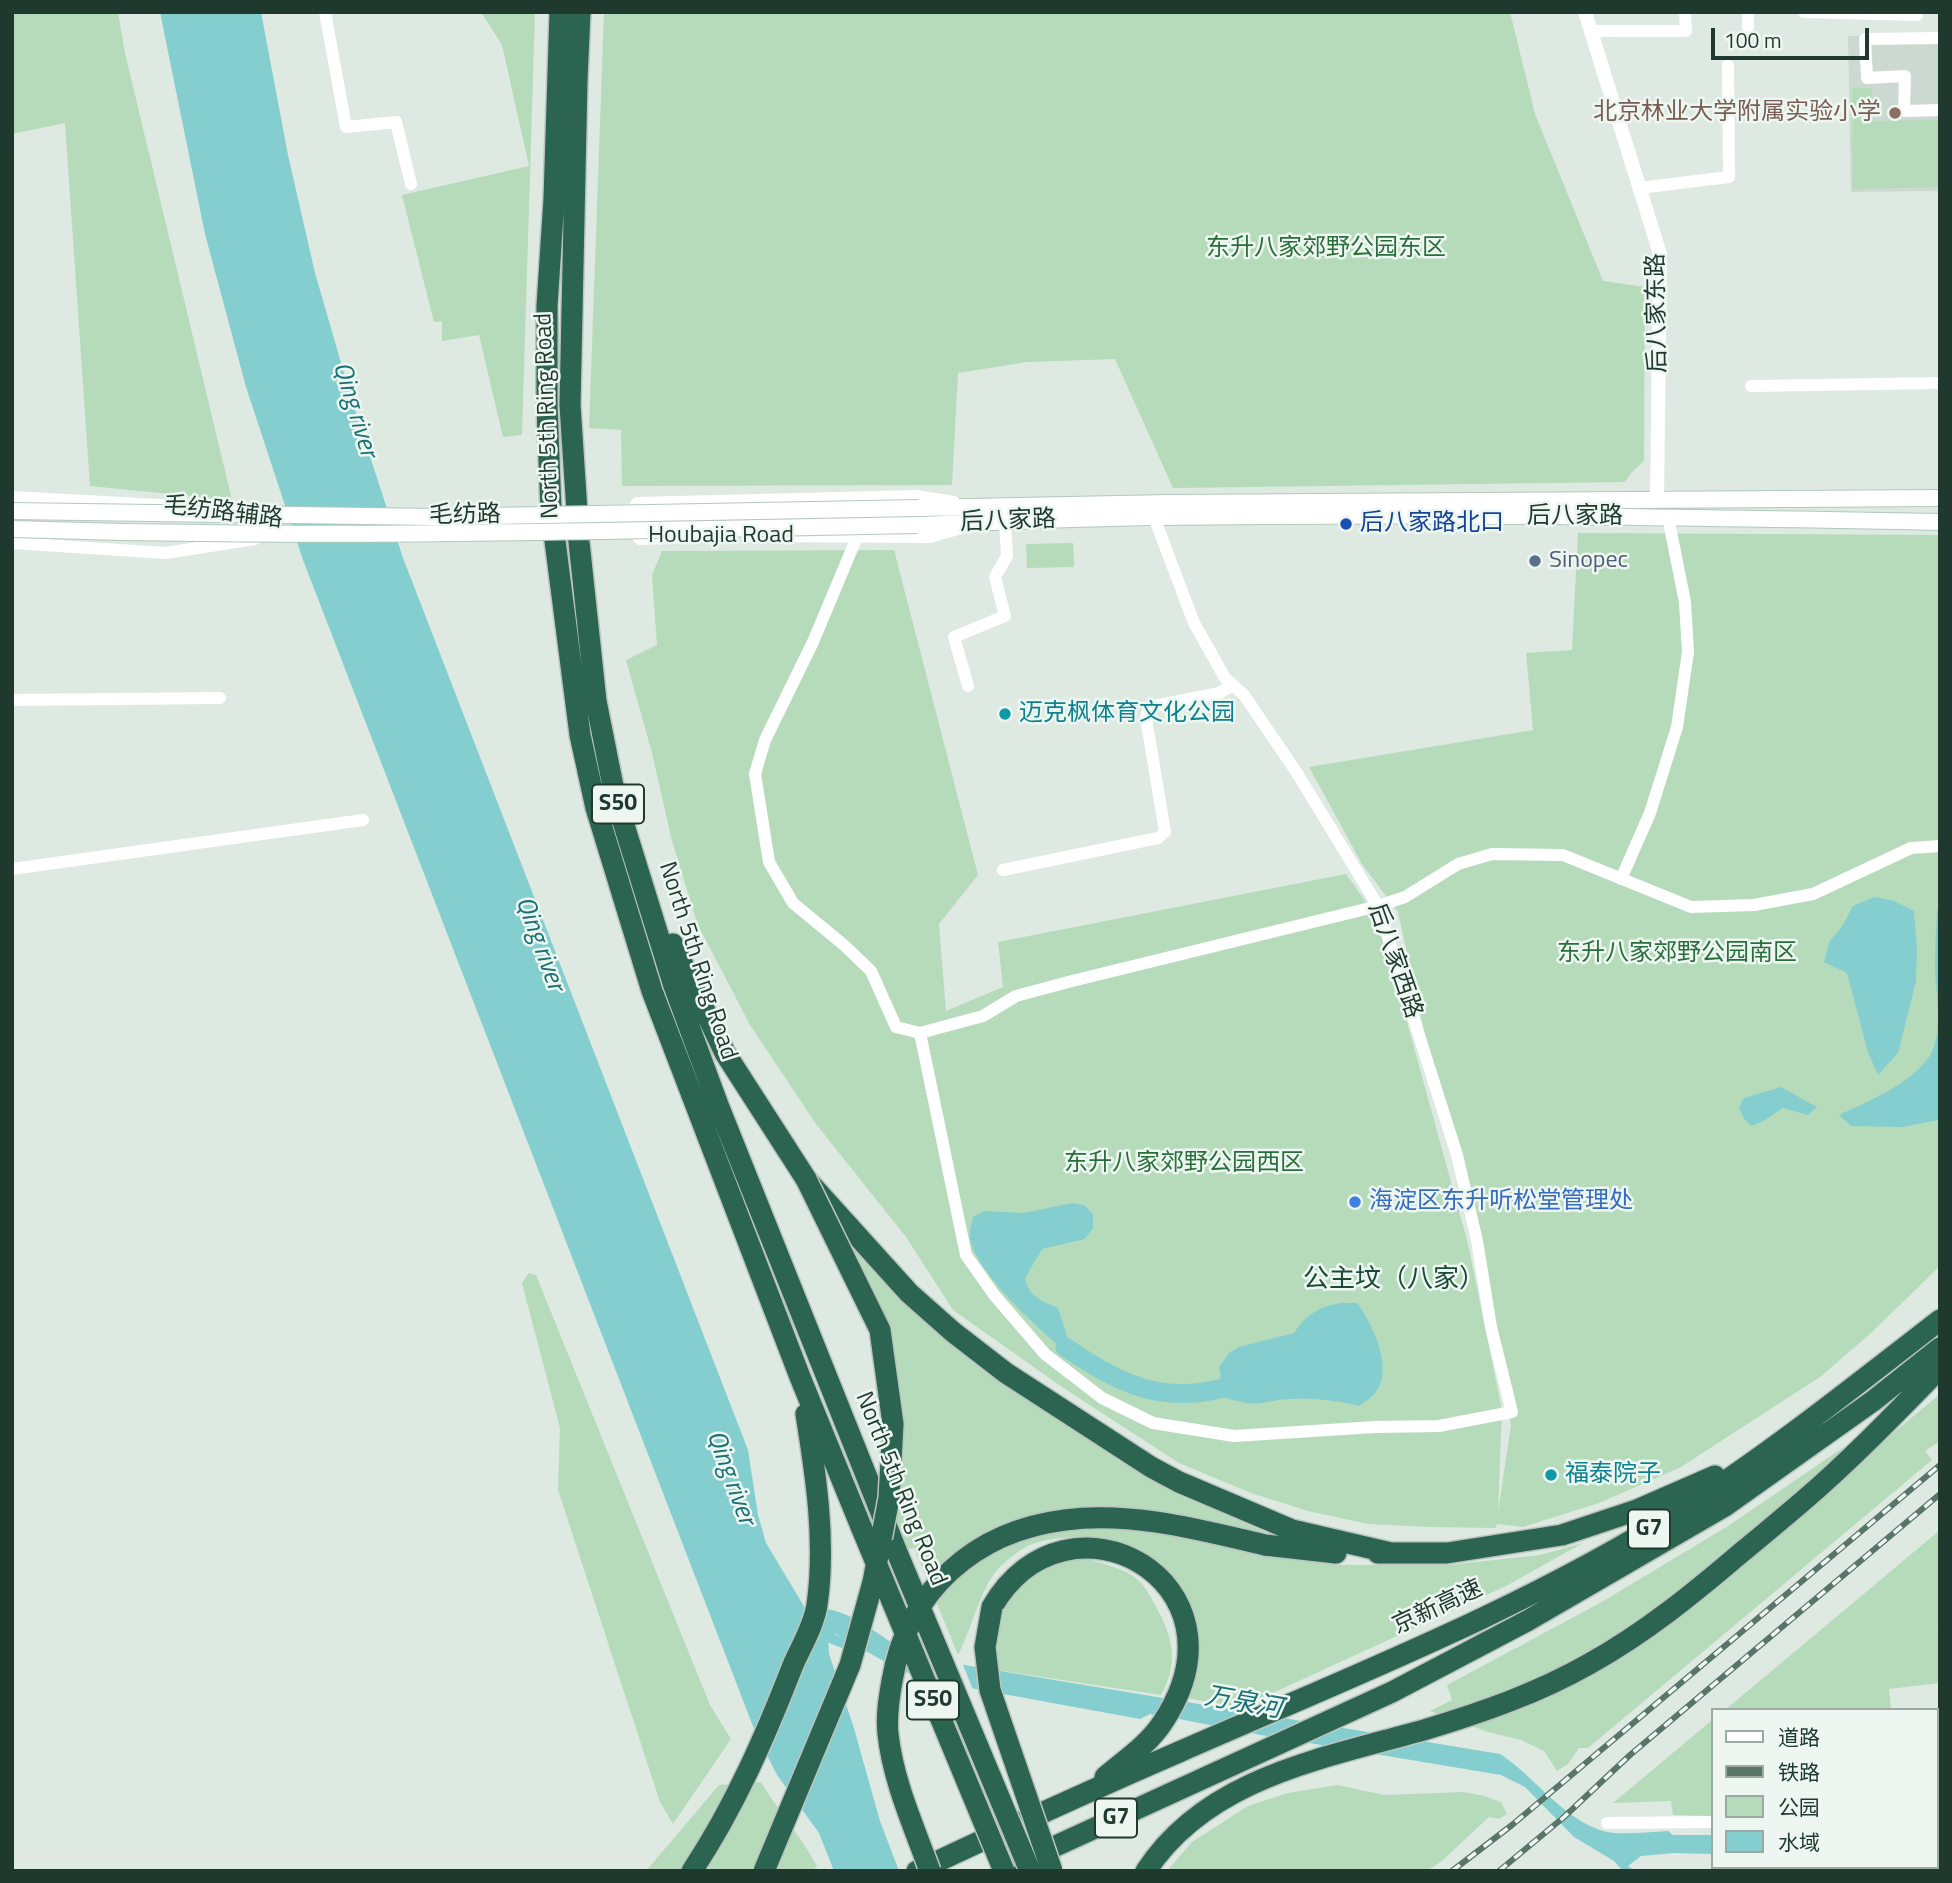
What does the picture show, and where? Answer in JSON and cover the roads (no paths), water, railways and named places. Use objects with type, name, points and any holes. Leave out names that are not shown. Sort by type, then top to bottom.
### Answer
[{"type":"highway","name":"North 5th Ring Road","points":[[560,12],[554,199],[547,306],[551,510],[580,735],[596,808],[652,991],[800,1377],[1002,1871]]},
{"type":"highway","name":"North 5th Ring Road","points":[[580,12],[570,405],[579,542],[596,701],[615,796],[673,983],[718,1105],[896,1550],[1030,1871]]},
{"type":"highway","points":[[643,883],[725,1053],[806,1179],[880,1330],[893,1424],[889,1498],[873,1582],[850,1665],[764,1871]]},
{"type":"highway","points":[[806,1179],[909,1293],[953,1332],[997,1367],[1151,1467],[1254,1515],[1317,1537],[1391,1553]]},
{"type":"highway","name":"京新高速","points":[[917,1871],[1176,1753],[1473,1623],[1593,1560],[1685,1508],[1758,1458],[1940,1320]]},
{"type":"highway","name":"京新高速","points":[[1002,1871],[1392,1692],[1527,1621],[1726,1506],[1873,1401],[1940,1348]]},
{"type":"highway","points":[[1146,1871],[1178,1831],[1234,1791],[1312,1762],[1522,1697],[1587,1666],[1631,1640],[1706,1584],[1805,1499],[1940,1368]]},
{"type":"highway","points":[[692,1871],[713,1839],[758,1753],[816,1608],[820,1530],[814,1461],[800,1377]]},
{"type":"highway","points":[[930,1871],[894,1769],[888,1733],[888,1704],[894,1669],[905,1632],[922,1603],[946,1574],[1002,1535],[1066,1519],[1111,1518],[1205,1531],[1265,1545],[1339,1553],[1447,1553],[1562,1535],[1637,1510],[1758,1458]]},
{"type":"highway","points":[[1052,1871],[990,1690],[985,1647],[992,1606],[1014,1576],[1042,1556],[1077,1548],[1114,1552],[1145,1566],[1160,1577],[1181,1607],[1188,1632],[1187,1664],[1175,1701],[1162,1724],[1145,1744],[1082,1796]]},
{"type":"main road","name":"后八家路","points":[[917,525],[980,515],[1183,503],[1940,498]]},
{"type":"main road","name":"后八家路","points":[[919,508],[980,515],[1005,522],[1154,517],[1668,517],[1940,522]]},
{"type":"main road","name":"毛纺路","points":[[12,511],[436,517],[919,508]]},
{"type":"main road","name":"毛纺路","points":[[12,529],[158,533],[420,533],[917,525]]},
{"type":"street","points":[[325,12],[346,127],[396,122],[411,184]]},
{"type":"street","name":"后八家东路","points":[[1584,12],[1660,254],[1657,500]]},
{"type":"street","points":[[1591,32],[1686,31],[1685,12]]},
{"type":"street","points":[[1748,12],[1748,27]]},
{"type":"street","points":[[1804,12],[1917,15],[1917,12]]},
{"type":"street","points":[[1940,38],[1865,39],[1867,78],[1905,76],[1904,111],[1940,110]]},
{"type":"street","points":[[1639,188],[1728,177],[1727,65]]},
{"type":"street","points":[[1751,386],[1940,383]]},
{"type":"street","name":"Houbajia Road","points":[[916,496],[980,515],[930,537],[735,536],[640,539],[626,522],[637,503],[916,496]]},
{"type":"street","name":"毛纺路辅路","points":[[12,497],[163,504],[210,510],[267,522],[433,524]]},
{"type":"street","name":"后八家西路","points":[[920,1033],[966,1255],[995,1296],[1045,1354],[1102,1398],[1153,1423],[1234,1436],[1375,1427],[1439,1426],[1512,1412],[1491,1327],[1457,1155],[1378,906],[1297,773],[1244,695],[1225,678],[1194,623],[1154,517]]},
{"type":"street","points":[[1622,879],[1650,813],[1677,727],[1688,652],[1685,602],[1668,517]]},
{"type":"street","points":[[968,686],[954,637],[1005,616],[995,577],[1007,555],[1005,522]]},
{"type":"street","points":[[857,537],[813,642],[765,740],[755,775],[769,862],[793,904],[871,971],[895,1027],[920,1033],[983,1016],[1016,996],[1378,906],[1405,897],[1458,864],[1492,854],[1563,855],[1691,907],[1754,905],[1813,894],[1911,848],[1940,846]]},
{"type":"street","name":"毛纺路辅路","points":[[12,544],[166,553],[258,538]]},
{"type":"street","points":[[1003,870],[1158,838],[1165,832],[1146,718],[1149,707],[1219,693],[1233,685]]},
{"type":"street","points":[[12,700],[220,698]]},
{"type":"street","points":[[12,869],[363,820]]},
{"type":"street","points":[[1607,1823],[1710,1822]]},
{"type":"water","name":"Qing river","points":[[160,12],[261,12],[288,155],[315,273],[353,404],[403,558],[748,1450],[758,1515],[766,1543],[805,1608],[820,1608],[847,1615],[905,1651],[927,1658],[1500,1754],[1583,1822],[1614,1833],[1668,1831],[1673,1835],[1710,1835],[1710,1854],[1641,1856],[1628,1866],[1635,1871],[1623,1871],[1614,1861],[1574,1837],[1525,1787],[1501,1775],[1150,1714],[1140,1719],[965,1687],[901,1671],[836,1634],[828,1635],[829,1654],[853,1725],[880,1821],[899,1871],[834,1871],[819,1833],[777,1775],[756,1734],[303,560],[246,387],[205,234]]},
{"type":"water","points":[[1874,897],[1894,901],[1914,911],[1917,949],[1916,981],[1898,1053],[1878,1075],[1868,1052],[1847,973],[1824,962],[1829,942],[1843,925],[1853,906]]},
{"type":"water","points":[[1940,907],[1940,1120],[1902,1127],[1851,1126],[1839,1115],[1897,1086],[1917,1070],[1932,1052],[1938,1017],[1935,955],[1937,910]]},
{"type":"water","points":[[1781,1087],[1817,1107],[1808,1115],[1783,1108],[1752,1126],[1744,1119],[1739,1107],[1744,1098]]},
{"type":"water","points":[[1072,1203],[1084,1205],[1093,1214],[1093,1228],[1085,1239],[1042,1249],[1025,1278],[1033,1294],[1058,1308],[1069,1342],[1065,1347],[1058,1345],[1034,1324],[994,1281],[975,1252],[970,1233],[973,1217],[984,1211],[1024,1213]]},
{"type":"water","points":[[1341,1303],[1357,1303],[1379,1346],[1383,1371],[1381,1382],[1370,1398],[1359,1406],[1307,1399],[1252,1403],[1224,1397],[1219,1367],[1229,1353],[1239,1347],[1294,1333],[1314,1312]]},
{"type":"waterway","points":[[1065,1347],[1121,1380],[1159,1392],[1200,1393],[1223,1388]]},
{"type":"waterway","name":"万泉河","points":[[815,1632],[858,1649]]},
{"type":"railway","points":[[1452,1871],[1512,1825],[1940,1465]]},
{"type":"railway","points":[[1499,1871],[1564,1817],[1630,1755],[1940,1494]]},
{"type":"place","name":"北京林业大学附属实验小学","points":[[1895,113]]},
{"type":"place","name":"后八家路北口","points":[[1346,524]]},
{"type":"place","name":"Sinopec","points":[[1535,561]]},
{"type":"place","name":"迈克枫体育文化公园","points":[[1005,714]]},
{"type":"place","name":"海淀区东升听松堂管理处","points":[[1355,1202]]},
{"type":"place","name":"福泰院子","points":[[1551,1475]]},
{"type":"district","name":"公主坟（八家）","points":[[1394,1281]]},
{"type":"park label","name":"东升八家郊野公园东区","points":[[1326,249]]},
{"type":"park label","name":"东升八家郊野公园南区","points":[[1677,954]]},
{"type":"park label","name":"东升八家郊野公园西区","points":[[1184,1164]]}]
